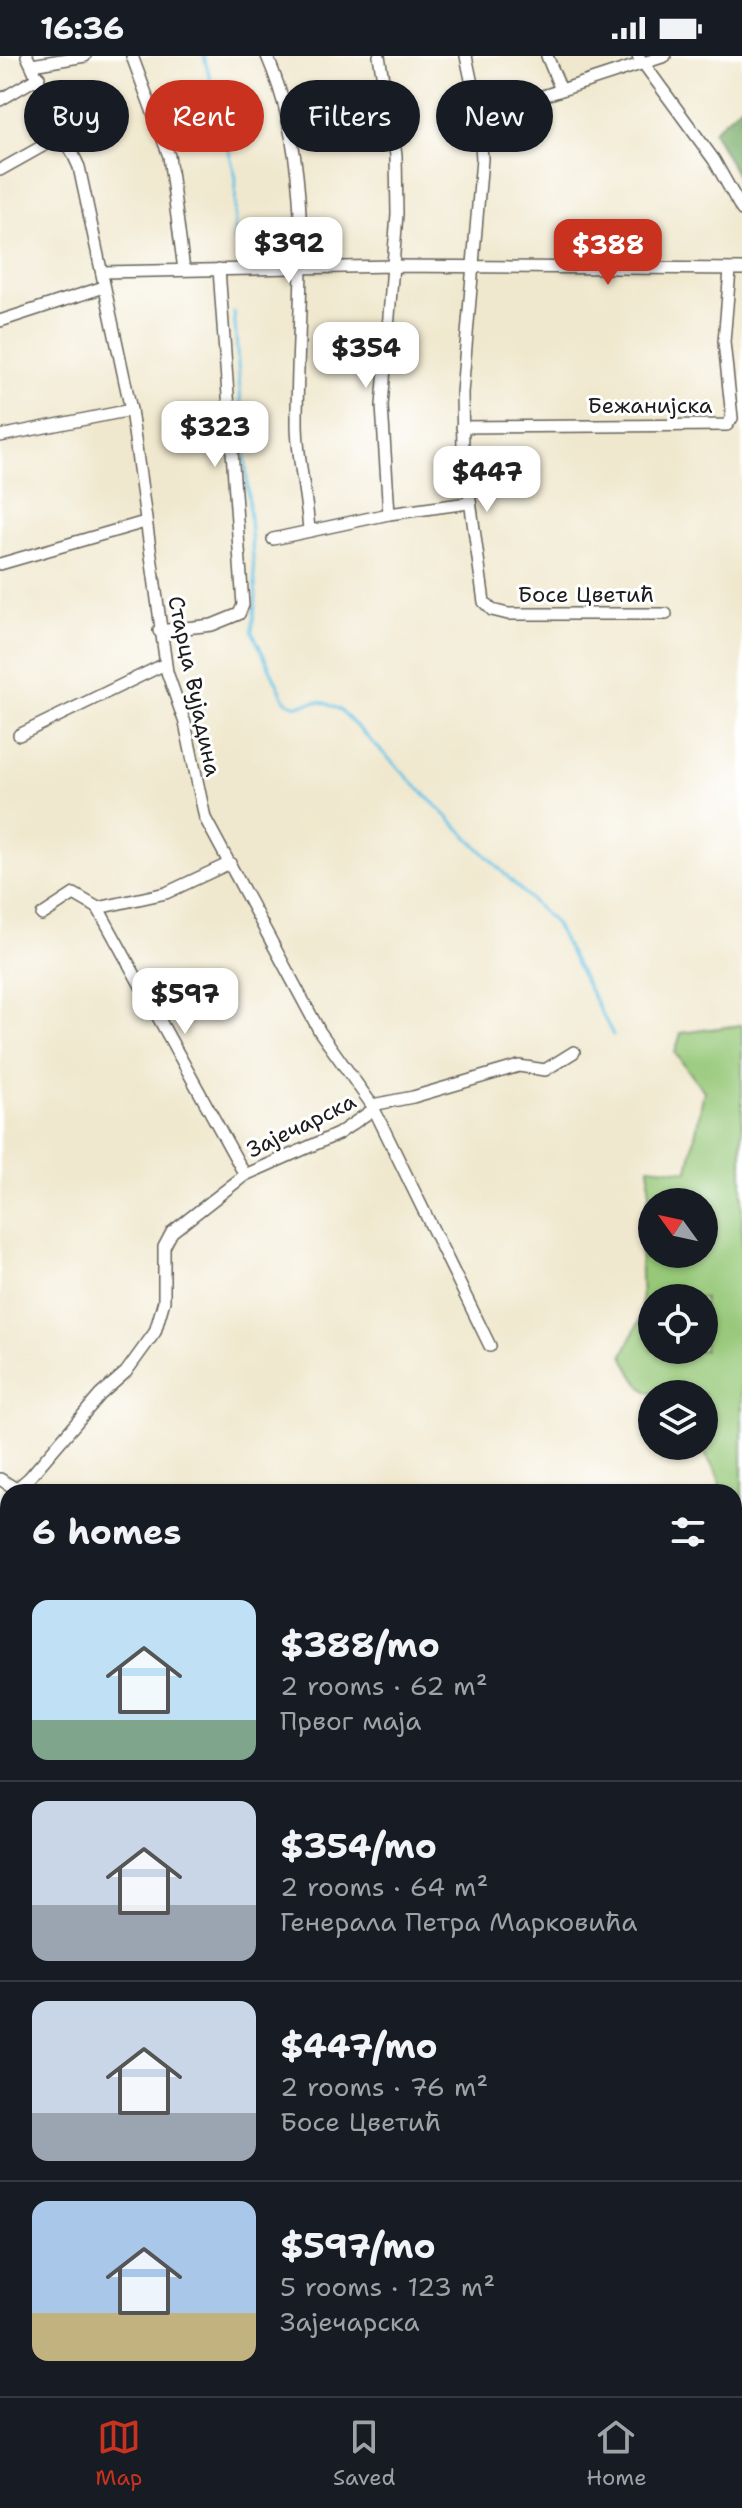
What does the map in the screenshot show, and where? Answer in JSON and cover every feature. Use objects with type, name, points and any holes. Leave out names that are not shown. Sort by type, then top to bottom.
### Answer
[{"type":"street","points":[[30,61],[85,56]]},
{"type":"street","points":[[132,56],[169,156],[184,270]]},
{"type":"street","points":[[267,56],[286,108],[302,267],[297,424],[309,531]]},
{"type":"street","points":[[379,56],[396,155],[397,214],[382,406],[389,514]]},
{"type":"street","name":"Босе Цветић","points":[[466,56],[471,80]]},
{"type":"street","points":[[547,56],[561,90]]},
{"type":"street","points":[[553,93],[641,60],[665,56]]},
{"type":"street","points":[[641,60],[714,160],[742,210]]},
{"type":"street","name":"Старца Вујадина","points":[[30,61],[40,80]]},
{"type":"street","points":[[0,100],[39,77]]},
{"type":"street","points":[[0,170],[32,152]]},
{"type":"street","name":"Старца Вујадина","points":[[73,152],[131,410],[165,664],[185,723],[201,806],[320,1032],[373,1107],[490,1346]]},
{"type":"street","name":"Босе Цветић","points":[[480,152],[481,190],[462,427],[468,503],[484,602],[492,610],[508,614],[666,614]]},
{"type":"street","points":[[102,272],[393,266],[736,270]]},
{"type":"street","points":[[159,631],[212,625],[239,614],[243,605],[219,269]]},
{"type":"street","name":"Бежанијска","points":[[462,427],[727,425],[732,418],[724,342],[736,270]]},
{"type":"street","points":[[0,321],[104,287]]},
{"type":"street","points":[[0,436],[131,410]]},
{"type":"street","points":[[273,539],[389,514],[468,503]]},
{"type":"street","points":[[0,564],[145,522]]},
{"type":"street","points":[[19,735],[165,664]]},
{"type":"street","points":[[42,915],[74,894],[98,908],[177,889],[230,863]]},
{"type":"street","name":"Зајечарска","points":[[98,908],[245,1175]]},
{"type":"street","points":[[373,1107],[519,1066],[545,1070],[574,1052]]},
{"type":"street","name":"Зајечарска","points":[[22,1484],[147,1346],[161,1317],[166,1240],[198,1209],[245,1175],[338,1134],[373,1107]]},
{"type":"green space","points":[[742,105],[742,185],[713,131]]},
{"type":"green space","points":[[742,1025],[742,1484],[720,1484],[709,1460],[718,1460],[718,1380],[638,1380],[638,1383],[623,1355],[638,1323],[638,1364],[718,1364],[718,1284],[641,1284],[641,1268],[718,1268],[718,1188],[649,1188],[649,1167],[688,1171],[704,1091],[675,1053],[681,1033]]},
{"type":"waterway","points":[[204,56],[236,178],[234,240]]},
{"type":"waterway","points":[[234,312],[256,597],[252,631],[285,700],[298,705],[322,702],[340,710],[555,924],[613,1035]]}]
